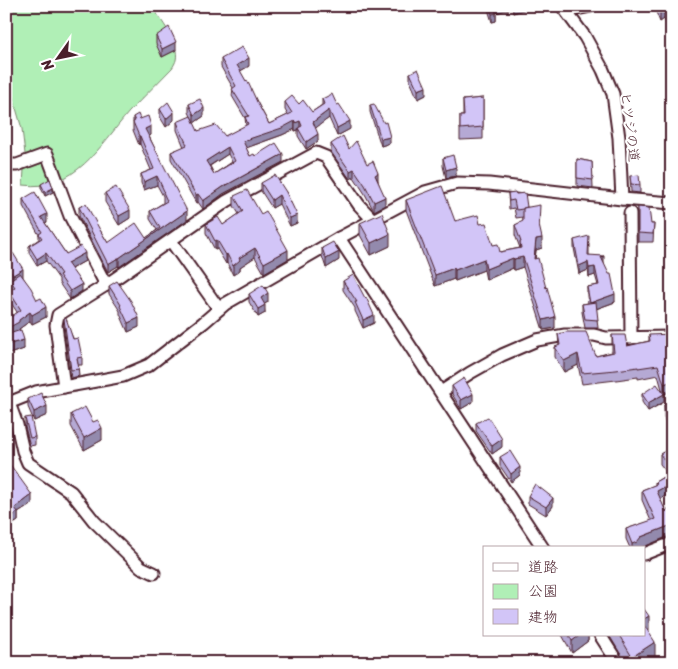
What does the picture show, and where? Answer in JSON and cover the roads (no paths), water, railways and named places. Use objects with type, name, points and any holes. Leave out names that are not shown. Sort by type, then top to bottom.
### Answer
[{"type":"street","points":[[564,9],[591,6]]},
{"type":"street","name":"ヒツジの道","points":[[564,9],[585,37],[603,70],[613,94],[619,138],[622,199]]},
{"type":"street","points":[[64,387],[56,325],[58,315],[106,285],[227,201],[316,152],[326,157],[373,220]]},
{"type":"street","points":[[6,165],[17,166],[47,154],[70,216],[106,285]]},
{"type":"street","points":[[154,574],[141,567],[94,521],[72,492],[28,463],[17,425],[7,404],[36,392],[123,376],[149,365],[225,304],[339,238],[425,192],[457,184],[489,184],[672,203]]},
{"type":"street","points":[[630,213],[631,338]]},
{"type":"street","points":[[339,238],[542,546]]},
{"type":"street","points":[[171,241],[219,309]]},
{"type":"street","points":[[440,392],[502,355],[537,340],[565,335],[594,335],[606,338],[672,337]]},
{"type":"street","points":[[646,553],[672,543]]},
{"type":"street","points":[[601,636],[618,663]]}]
